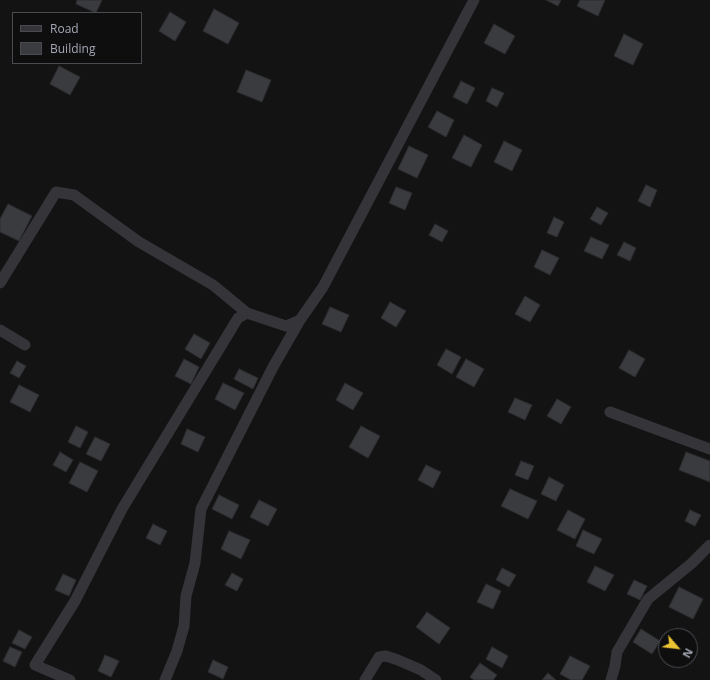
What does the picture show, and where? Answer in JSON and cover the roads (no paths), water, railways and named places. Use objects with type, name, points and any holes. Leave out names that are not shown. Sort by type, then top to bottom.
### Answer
[{"type":"street","points":[[165,680],[177,651],[184,626],[186,596],[195,563],[201,509],[273,367],[300,320],[323,287],[474,0]]},
{"type":"street","points":[[0,282],[56,192],[74,195],[139,242],[213,285],[247,313],[286,326],[300,320]]},
{"type":"street","points":[[70,680],[35,665],[75,601],[122,509],[238,318],[247,313]]},
{"type":"street","points":[[0,330],[25,345]]},
{"type":"street","points":[[610,412],[710,449]]},
{"type":"street","points":[[611,680],[615,666],[616,652],[648,598],[692,563],[710,545]]},
{"type":"street","points":[[365,680],[379,657],[386,656],[421,670],[436,680]]}]
